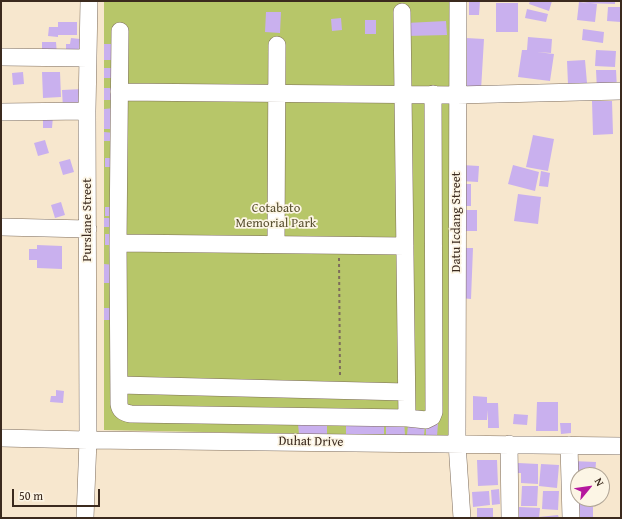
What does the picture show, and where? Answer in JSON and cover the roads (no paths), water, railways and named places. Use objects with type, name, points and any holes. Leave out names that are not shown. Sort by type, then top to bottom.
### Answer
[{"type":"street","name":"Purslane Street","points":[[85,518],[88,440],[87,111],[89,1]]},
{"type":"street","name":"Datu Icdang Street","points":[[458,1],[457,444],[462,518]]},
{"type":"street","points":[[402,12],[407,418]]},
{"type":"street","points":[[120,31],[118,243],[119,385],[120,408],[124,413],[429,419],[432,417],[434,412],[433,94]]},
{"type":"street","points":[[276,244],[277,45]]},
{"type":"street","points":[[1,57],[88,58]]},
{"type":"street","points":[[119,92],[457,94],[621,91]]},
{"type":"street","points":[[1,112],[87,111]]},
{"type":"street","points":[[1,227],[88,228]]},
{"type":"street","points":[[118,243],[405,246]]},
{"type":"street","points":[[119,385],[406,392]]},
{"type":"street","name":"Duhat Drive","points":[[1,438],[621,446]]},
{"type":"street","points":[[509,444],[510,518]]},
{"type":"street","points":[[569,445],[571,518]]},
{"type":"park label","name":"Cotabato Memorial Park","points":[[276,216]]}]
